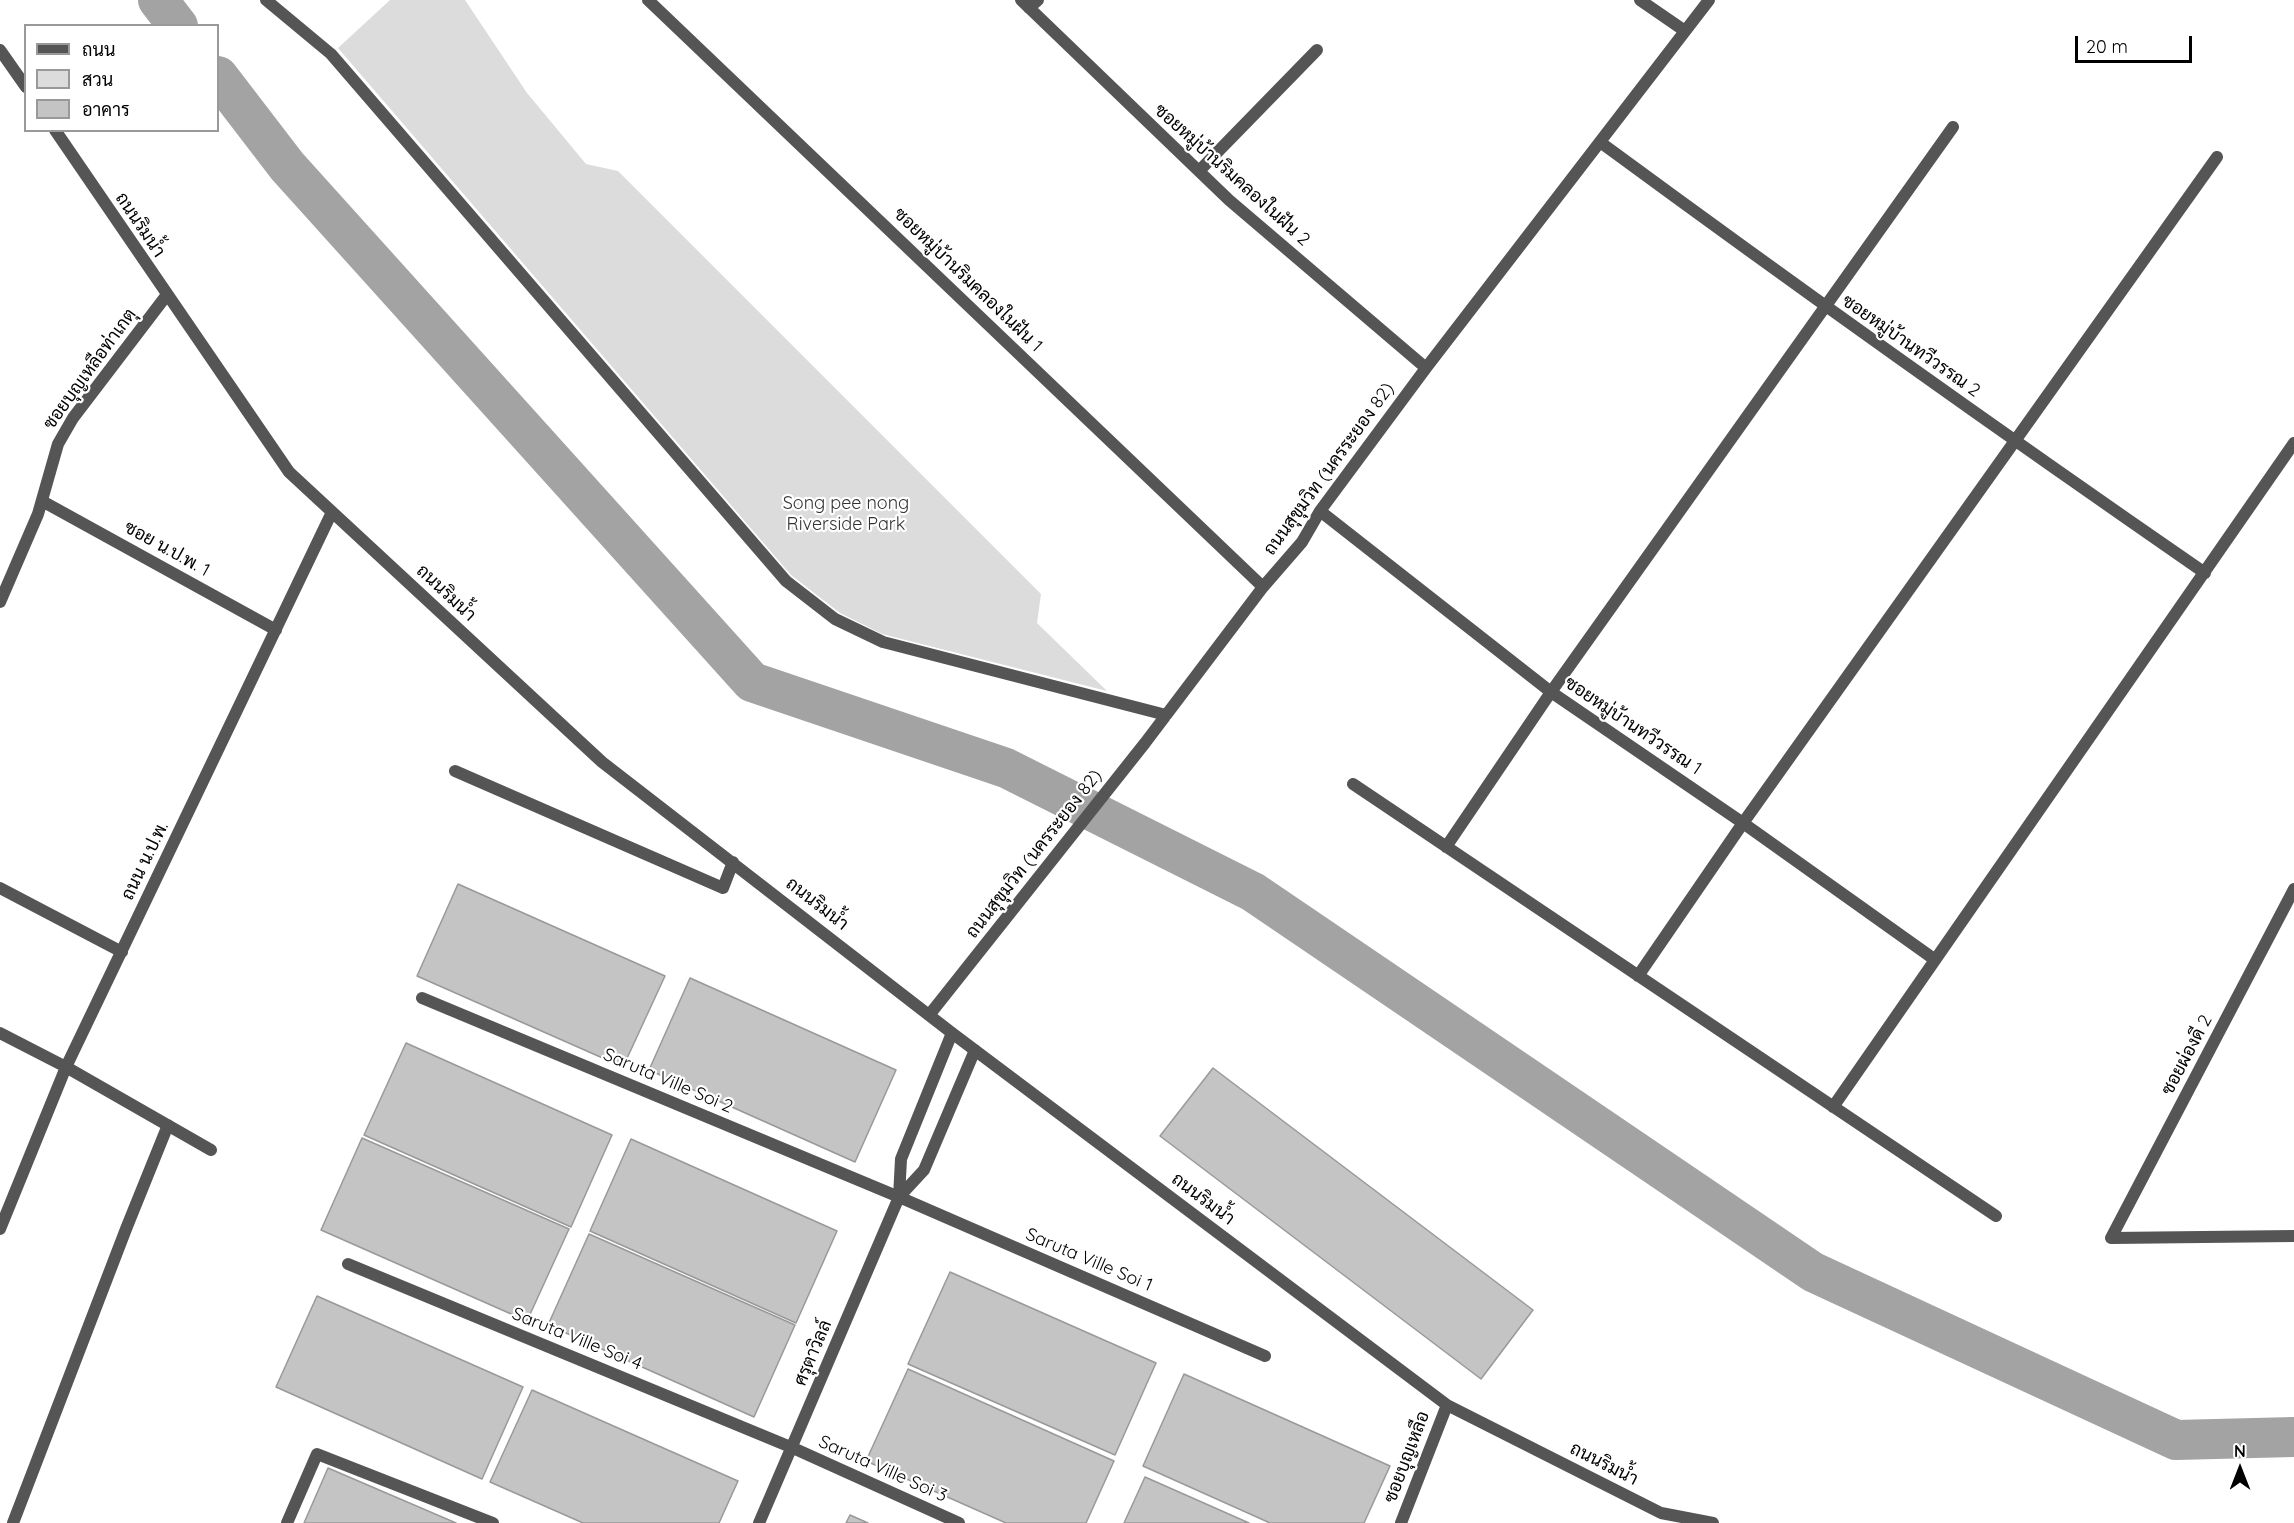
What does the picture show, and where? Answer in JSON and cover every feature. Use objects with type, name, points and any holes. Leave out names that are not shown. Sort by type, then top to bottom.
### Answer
[{"type":"street","points":[[266,0],[331,54],[786,581],[835,619],[883,642],[1166,715]]},
{"type":"street","name":"ซอยหมู่บ้านริมคลองในฝัน 1","points":[[648,0],[1263,587]]},
{"type":"street","points":[[1640,0],[1685,31]]},
{"type":"street","name":"ถนนสุขุมวิท (นครระยอง 82)","points":[[930,1014],[1145,743],[1263,587],[1302,542],[1320,511],[1426,369],[1709,0]]},
{"type":"street","name":"ซอยหมู่บ้านริมคลองในฝัน 2","points":[[1030,3],[1228,200],[1426,369]]},
{"type":"street","points":[[0,50],[24,84]]},
{"type":"street","points":[[1199,171],[1317,50]]},
{"type":"street","points":[[1446,847],[1551,692],[1953,127]]},
{"type":"street","name":"ถนนริมน้ำ","points":[[56,132],[166,296],[289,472],[602,762],[952,1033],[1447,1405],[1660,1518],[1713,1523]]},
{"type":"street","name":"ซอยหมู่บ้านทวีวรรณ 2","points":[[1600,142],[1826,308],[2014,442],[2205,573]]},
{"type":"street","points":[[1638,976],[1743,823],[2217,157]]},
{"type":"street","name":"ซอยบุญเหลือท่าเกตุ","points":[[0,602],[38,514],[58,444],[73,418],[166,296]]},
{"type":"street","points":[[1833,1107],[2294,443]]},
{"type":"street","name":"ซอย น.ป.พ. 1","points":[[42,501],[276,630]]},
{"type":"street","name":"ซอยหมู่บ้านทวีวรรณ 1","points":[[1320,511],[1551,692],[1743,823],[1934,959]]},
{"type":"street","name":"ถนน น.ป.พ.","points":[[0,1230],[66,1066],[332,512]]},
{"type":"street","points":[[455,771],[723,888],[733,862]]},
{"type":"street","points":[[1353,784],[1996,1216]]},
{"type":"street","points":[[0,888],[122,952]]},
{"type":"street","name":"ซอยผ่องดี 2","points":[[2294,889],[2111,1238],[2294,1236]]},
{"type":"street","name":"Saruta Ville Soi 2","points":[[422,998],[900,1197]]},
{"type":"street","points":[[0,1033],[66,1066],[211,1150]]},
{"type":"street","name":"ศรุตาวิลล์","points":[[900,1197],[901,1159],[952,1033]]},
{"type":"street","name":"ศรุตาวิลล์","points":[[759,1523],[900,1197],[924,1170],[975,1050]]},
{"type":"street","points":[[13,1523],[168,1125]]},
{"type":"street","name":"Saruta Ville Soi 1","points":[[900,1197],[1265,1356]]},
{"type":"street","name":"Saruta Ville Soi 4","points":[[348,1264],[793,1448]]},
{"type":"street","name":"ซอยบุญเหลือ","points":[[1401,1523],[1447,1405]]},
{"type":"street","name":"Saruta Ville Soi 3","points":[[793,1448],[959,1523]]},
{"type":"street","points":[[287,1523],[316,1454],[493,1523]]},
{"type":"green space","name":"Song pee nong Riverside Park","points":[[390,0],[465,0],[527,93],[586,164],[618,171],[1041,594],[1037,623],[1107,691],[882,634],[840,613],[791,575],[338,48]]},
{"type":"building","points":[[458,884],[665,976],[623,1067],[417,976]]},
{"type":"building","points":[[690,978],[896,1070],[855,1162],[649,1070]]},
{"type":"building","points":[[406,1043],[612,1135],[571,1227],[364,1135]]},
{"type":"building","points":[[1213,1068],[1533,1310],[1481,1379],[1160,1136]]},
{"type":"building","points":[[362,1138],[569,1229],[527,1321],[321,1230]]},
{"type":"building","points":[[631,1139],[837,1231],[796,1323],[590,1231]]},
{"type":"building","points":[[589,1234],[795,1325],[754,1417],[548,1325]]},
{"type":"building","points":[[950,1272],[1156,1363],[1115,1455],[908,1364]]},
{"type":"building","points":[[317,1296],[523,1387],[482,1479],[276,1387]]},
{"type":"building","points":[[908,1369],[1114,1461],[1086,1523],[1006,1523],[866,1461]]},
{"type":"building","points":[[1184,1374],[1390,1466],[1364,1523],[1270,1523],[1143,1466]]},
{"type":"building","points":[[532,1390],[738,1481],[719,1523],[583,1523],[490,1482]]},
{"type":"building","points":[[328,1468],[456,1523],[304,1523]]},
{"type":"building","points":[[1145,1477],[1249,1523],[1124,1523]]},
{"type":"building","points":[[850,1515],[868,1523],[846,1523]]},
{"type":"waterway","points":[[158,0],[176,24]]},
{"type":"waterway","points":[[219,77],[287,166],[752,682],[1006,768],[1253,892],[1813,1272],[2176,1440],[2294,1437]]}]
